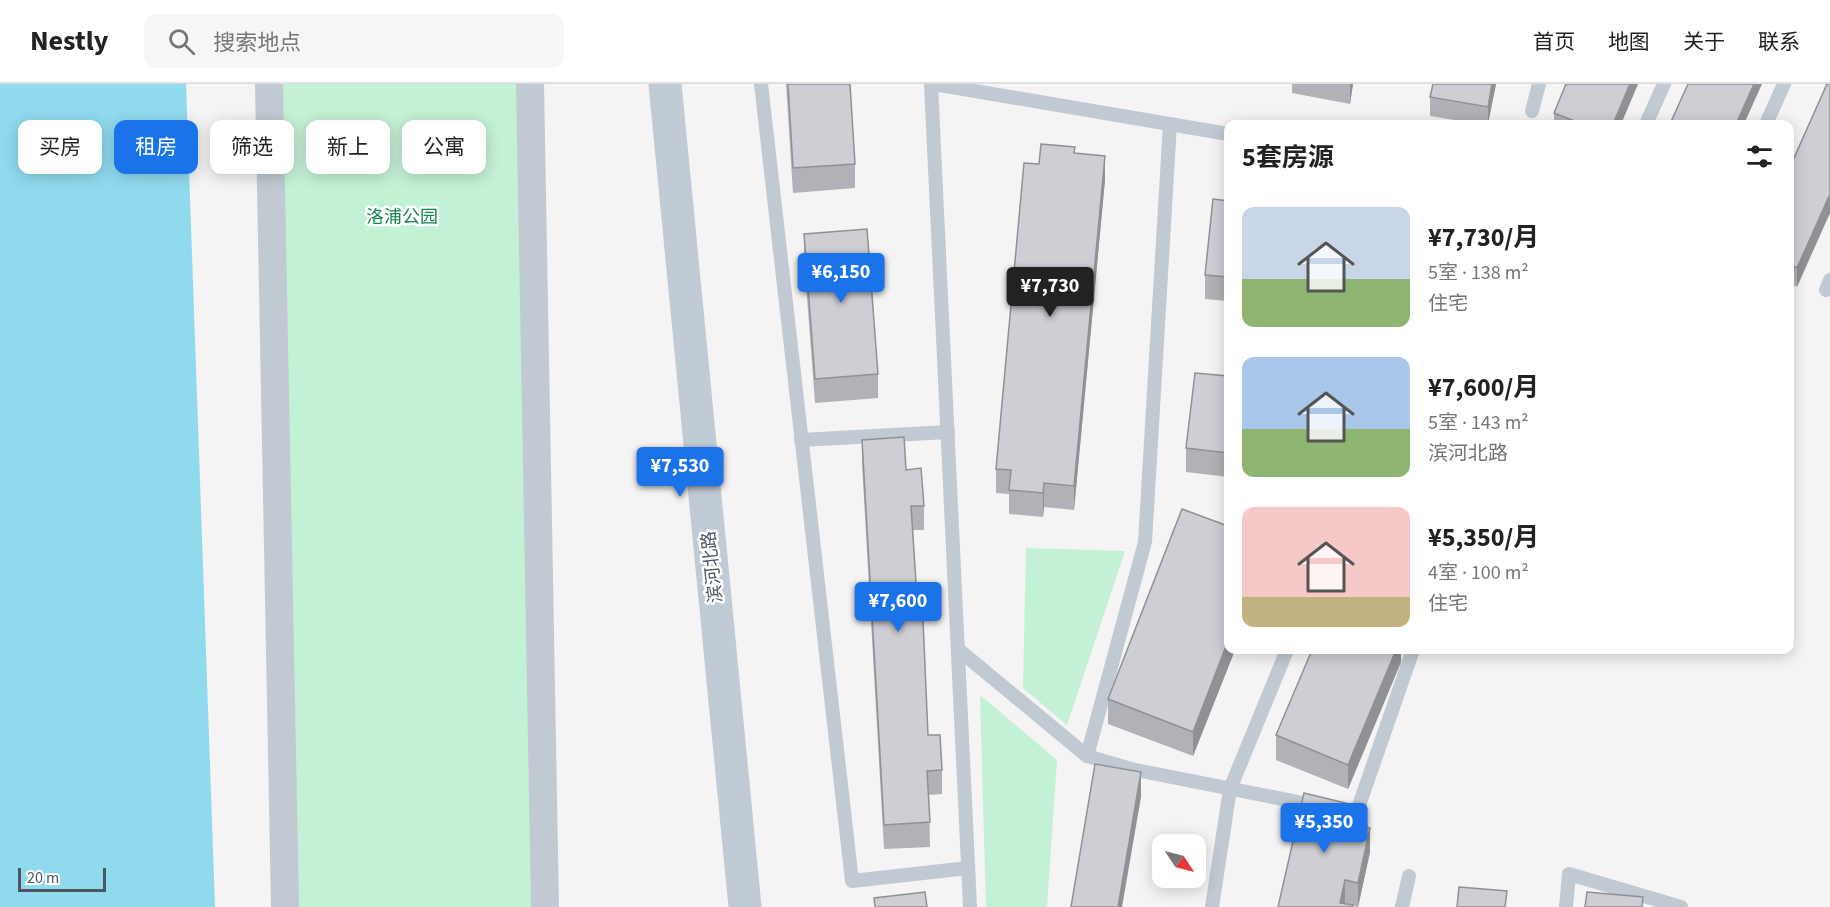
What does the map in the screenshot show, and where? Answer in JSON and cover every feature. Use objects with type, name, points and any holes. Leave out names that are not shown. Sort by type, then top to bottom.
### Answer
[{"type":"main road","name":"滨河北路","points":[[665,84],[745,907]]},
{"type":"street","points":[[269,84],[285,907]]},
{"type":"street","points":[[530,84],[544,907]]},
{"type":"lane","points":[[761,84],[852,881],[968,868]]},
{"type":"lane","points":[[970,907],[933,84],[1224,133]]},
{"type":"lane","points":[[1532,111],[1539,84]]},
{"type":"lane","points":[[1648,120],[1664,84]]},
{"type":"lane","points":[[1768,120],[1784,84]]},
{"type":"lane","points":[[1086,756],[1145,542],[1170,124]]},
{"type":"lane","points":[[801,440],[948,432]]},
{"type":"lane","points":[[959,650],[1086,756],[1131,769],[1356,814],[1412,654]]},
{"type":"lane","points":[[1212,907],[1230,789],[1285,654]]},
{"type":"lane","points":[[1566,907],[1569,874],[1681,907]]},
{"type":"lane","points":[[1402,907],[1409,876]]},
{"type":"green space","name":"洛浦公园","points":[[269,84],[530,84],[545,907],[285,907],[271,174],[294,174],[294,120],[270,120]]},
{"type":"green space","points":[[1026,548],[1125,551],[1067,725],[1023,688]]},
{"type":"green space","points":[[980,695],[1057,760],[1047,907],[986,907]]},
{"type":"water","points":[[0,84],[186,84],[187,120],[114,120],[114,174],[189,174],[215,907],[0,907]]},
{"type":"building","points":[[788,84],[850,84],[855,164],[793,168]]},
{"type":"building","points":[[1433,84],[1492,84],[1488,107],[1430,97]]},
{"type":"building","points":[[1566,84],[1630,84],[1615,120],[1572,120],[1554,113]]},
{"type":"building","points":[[1688,84],[1754,84],[1738,120],[1672,120]]},
{"type":"building","points":[[1827,84],[1830,84],[1830,194],[1797,268],[1794,267],[1794,158]]},
{"type":"building","points":[[1041,144],[1075,147],[1074,153],[1105,156],[1074,486],[1044,483],[1043,493],[1009,490],[1011,470],[996,469],[1024,163],[1039,164]]},
{"type":"building","points":[[1213,199],[1224,200],[1224,277],[1205,275]]},
{"type":"building","points":[[867,229],[878,374],[815,379],[804,234]]},
{"type":"building","points":[[1195,373],[1224,376],[1224,453],[1186,448]]},
{"type":"building","points":[[904,437],[906,470],[921,468],[924,506],[911,506],[917,598],[922,597],[928,735],[940,735],[942,770],[927,771],[930,822],[884,825],[862,440]]},
{"type":"building","points":[[1182,509],[1224,525],[1224,651],[1193,732],[1108,699]]},
{"type":"building","points":[[1310,654],[1394,654],[1348,765],[1276,735]]},
{"type":"building","points":[[1095,764],[1141,772],[1118,907],[1071,907]]},
{"type":"building","points":[[1304,793],[1362,807],[1358,825],[1370,828],[1358,883],[1345,880],[1340,903],[1353,905],[1352,907],[1278,907]]},
{"type":"building","points":[[1459,887],[1507,891],[1505,907],[1457,907]]},
{"type":"building","points":[[925,892],[927,907],[875,907],[874,898]]},
{"type":"building","points":[[1587,892],[1643,897],[1642,907],[1585,907]]}]
